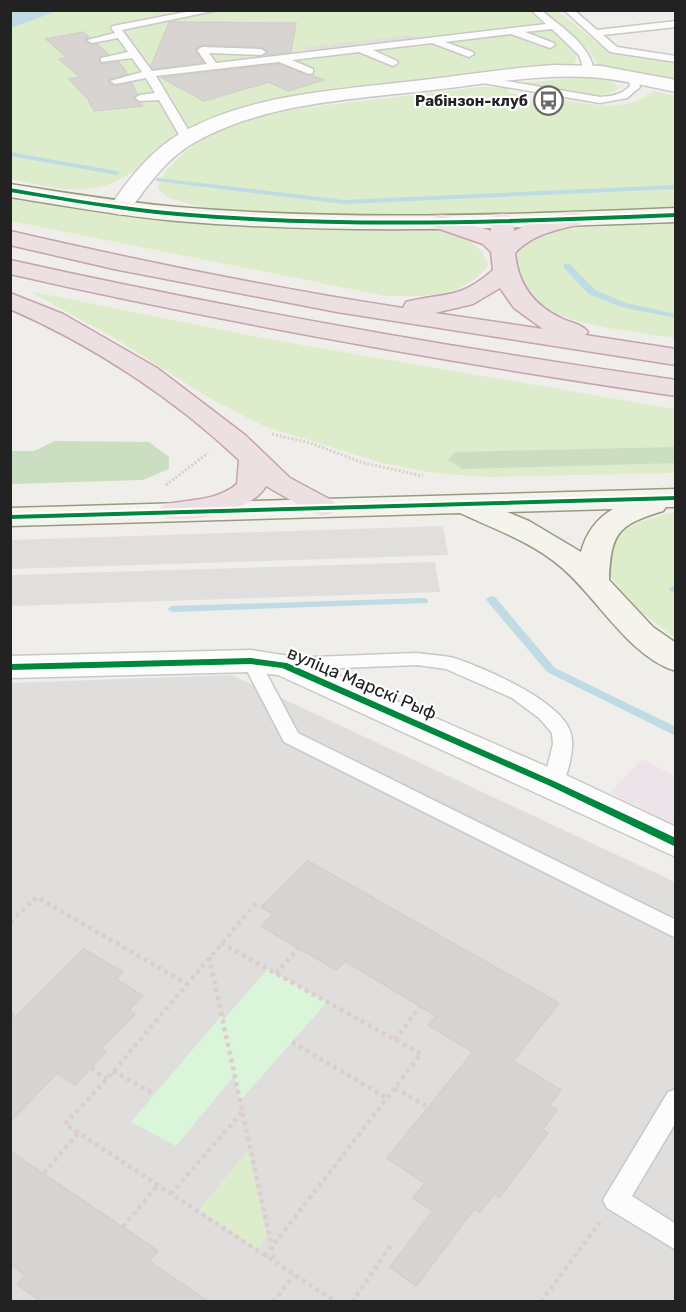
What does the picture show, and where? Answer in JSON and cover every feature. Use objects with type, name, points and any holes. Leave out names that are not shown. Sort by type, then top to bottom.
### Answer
[{"type":"highway","points":[[337,305],[405,308],[441,305],[466,299],[487,289],[505,261],[513,240],[533,228],[573,219]]},
{"type":"highway","points":[[502,221],[505,261],[512,291],[525,306],[544,319],[569,331],[675,357]]},
{"type":"highway","points":[[442,222],[491,239],[505,261]]},
{"type":"highway","points":[[10,238],[126,264],[337,305],[675,357]]},
{"type":"highway","points":[[10,267],[171,301],[381,340],[675,388]]},
{"type":"highway","points":[[10,300],[54,319],[100,344],[157,380],[244,449],[280,484],[322,507]]},
{"type":"highway","points":[[168,500],[222,504],[243,496],[251,487],[244,449]]},
{"type":"street","points":[[120,208],[140,181],[188,138],[212,125],[273,107],[477,80],[589,71],[675,86]]},
{"type":"street","points":[[10,190],[120,208],[287,220],[442,222],[675,215]]},
{"type":"street","points":[[10,516],[168,500],[322,507],[675,498]]},
{"type":"street","points":[[593,580],[594,552],[601,532],[616,520],[638,509],[675,498]]},
{"type":"street","points":[[570,500],[593,580]]},
{"type":"street","points":[[462,503],[518,527],[572,560],[642,634],[675,660]]},
{"type":"street","name":"вуліца Марскі Рыф","points":[[10,667],[251,661],[284,664],[553,784],[675,843]]},
{"type":"lane","points":[[188,138],[149,74],[116,28],[214,10]]},
{"type":"lane","points":[[535,10],[582,51],[589,65],[589,71]]},
{"type":"lane","points":[[568,10],[614,50],[675,59]]},
{"type":"lane","points":[[595,33],[675,24]]},
{"type":"lane","points":[[115,81],[149,74],[552,26]]},
{"type":"lane","points":[[511,30],[550,45]]},
{"type":"lane","points":[[92,40],[122,35]]},
{"type":"lane","points":[[431,40],[470,54]]},
{"type":"lane","points":[[359,49],[393,63]]},
{"type":"lane","points":[[213,66],[201,50],[264,52],[275,59],[309,71]]},
{"type":"lane","points":[[105,60],[135,54]]},
{"type":"lane","points":[[194,69],[213,78]]},
{"type":"lane","points":[[477,80],[572,96],[608,99],[628,95],[635,87],[633,77]]},
{"type":"lane","points":[[140,98],[162,96]]},
{"type":"lane","points":[[284,664],[417,659],[449,663],[519,694],[546,712],[561,731],[563,744],[553,784]]},
{"type":"lane","points":[[251,661],[291,737],[675,930]]},
{"type":"lane","points":[[675,1099],[616,1200],[675,1238]]},
{"type":"path","points":[[168,500],[203,457],[244,449],[251,435],[269,434],[310,443],[364,463],[431,477]]},
{"type":"path","points":[[10,922],[37,897],[186,984]]},
{"type":"path","points":[[256,903],[65,1125],[336,1302]]},
{"type":"path","points":[[221,943],[421,1054],[265,1256]]},
{"type":"path","points":[[276,974],[298,948]]},
{"type":"path","points":[[209,957],[275,1262]]},
{"type":"path","points":[[395,1040],[420,1006]]},
{"type":"path","points":[[292,1042],[387,1098]]},
{"type":"path","points":[[91,1068],[106,1079]]},
{"type":"path","points":[[113,1071],[154,1094]]},
{"type":"path","points":[[394,1088],[440,1113]]},
{"type":"path","points":[[171,1194],[243,1112]]},
{"type":"path","points":[[44,1173],[78,1133]]},
{"type":"path","points":[[123,1227],[157,1186]]},
{"type":"path","points":[[541,1302],[616,1200]]},
{"type":"path","points":[[351,1302],[392,1244]]},
{"type":"path","points":[[273,1302],[294,1275]]},
{"type":"shaded area","points":[[409,35],[431,40],[378,47],[361,41],[355,49],[302,56],[306,47]]},
{"type":"shaded area","points":[[443,526],[448,555],[11,569],[11,540]]},
{"type":"shaded area","points":[[435,562],[440,592],[11,606],[11,575]]},
{"type":"shaded area","points":[[232,675],[675,882],[675,1301],[11,1301],[10,683]]},
{"type":"shaded area","points":[[642,759],[675,776],[675,827],[610,792]]},
{"type":"green space","points":[[57,11],[531,11],[577,53],[575,64],[567,66],[261,104],[234,111],[190,128],[119,180],[89,189],[69,189],[11,179],[11,28]]},
{"type":"green space","points":[[543,11],[558,11],[611,54],[675,63],[675,81],[598,66],[589,50]]},
{"type":"green space","points":[[586,77],[610,80],[619,88],[610,93],[585,95],[520,83]]},
{"type":"green space","points":[[481,87],[509,88],[507,92],[525,96],[524,100],[550,105],[559,99],[596,105],[620,105],[643,98],[654,91],[675,96],[675,208],[507,216],[348,216],[206,208],[168,198],[158,189],[164,174],[190,148],[235,124],[311,107]]},
{"type":"green space","points":[[10,199],[100,213],[198,221],[437,229],[468,240],[480,250],[488,265],[478,276],[455,290],[428,295],[386,296],[11,221]]},
{"type":"green space","points":[[675,221],[675,338],[600,326],[561,316],[544,309],[531,300],[513,273],[517,254],[527,241],[544,233],[589,223]]},
{"type":"green space","points":[[29,291],[262,338],[675,409],[675,473],[488,477],[433,473],[382,463],[264,426],[211,399],[109,335]]},
{"type":"green space","points":[[55,441],[149,442],[169,457],[169,469],[143,480],[11,484],[11,451],[34,451]]},
{"type":"green space","points":[[675,447],[675,463],[462,469],[448,460],[455,452]]},
{"type":"green space","points":[[675,512],[675,638],[632,605],[608,573],[607,543],[622,531],[639,523]]},
{"type":"green space","points":[[268,969],[327,1002],[240,1101],[234,1076],[176,1146],[131,1122],[222,1015],[223,1020]]},
{"type":"green space","points":[[248,1150],[267,1236],[258,1249],[199,1210]]},
{"type":"water","points":[[11,10],[57,10],[57,11],[11,28]]},
{"type":"building","points":[[169,23],[296,23],[291,52],[266,55],[268,51],[261,47],[202,45],[195,50],[203,62],[153,69],[151,66]]},
{"type":"building","points":[[83,32],[89,37],[85,39],[86,42],[91,45],[97,44],[108,54],[99,57],[100,64],[118,62],[124,68],[127,74],[109,79],[109,83],[115,86],[132,83],[137,94],[133,99],[143,106],[94,111],[88,99],[69,79],[80,77],[59,59],[66,57],[46,39]]},
{"type":"building","points":[[279,64],[324,80],[288,91],[269,82],[204,101],[162,78]]},
{"type":"building","points":[[308,861],[559,1003],[513,1061],[561,1090],[550,1105],[557,1110],[543,1129],[548,1133],[499,1198],[494,1194],[480,1212],[474,1209],[416,1286],[390,1267],[433,1211],[413,1198],[425,1183],[387,1158],[473,1052],[428,1025],[436,1016],[345,961],[336,970],[261,926],[273,914],[261,907]]},
{"type":"building","points":[[84,949],[123,972],[116,979],[143,996],[129,1010],[135,1014],[101,1049],[106,1052],[75,1085],[57,1073],[10,1122],[10,1022]]},
{"type":"building","points":[[10,1151],[158,1251],[149,1261],[209,1302],[41,1302],[17,1284],[25,1275],[10,1264]]},
{"type":"waterway","points":[[10,154],[117,173]]},
{"type":"waterway","points":[[158,180],[344,202],[676,187]]},
{"type":"waterway","points":[[567,266],[592,292],[624,305],[676,316]]},
{"type":"waterway","points":[[491,599],[551,670],[676,732]]},
{"type":"waterway","points":[[172,609],[423,601]]},
{"type":"cycle path","points":[[10,190],[92,204],[175,214],[259,220],[426,223],[676,215]]},
{"type":"cycle path","points":[[10,517],[676,498]]},
{"type":"cycle path","points":[[10,667],[251,661],[284,665],[553,784],[676,843]]},
{"type":"place","name":"Рабінзон-клуб","points":[[549,101]]}]
